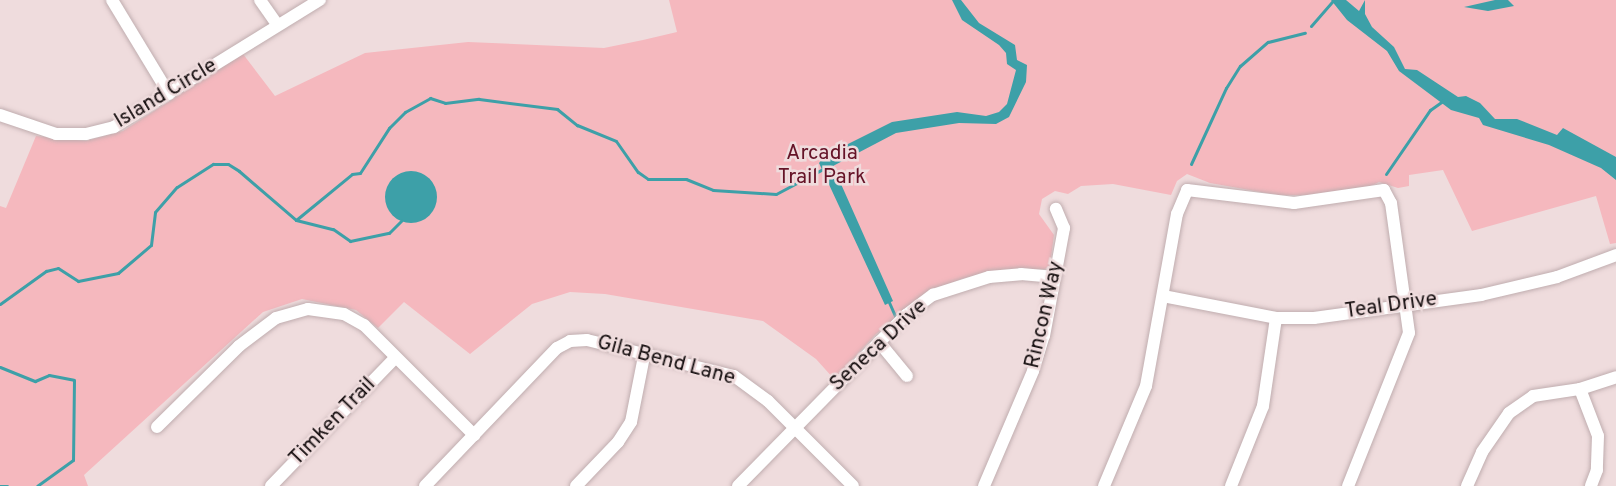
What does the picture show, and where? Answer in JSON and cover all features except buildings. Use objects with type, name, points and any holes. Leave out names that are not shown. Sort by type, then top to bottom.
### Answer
[{"type":"street","points":[[112,0],[169,94]]},
{"type":"street","points":[[260,0],[277,24]]},
{"type":"street","name":"Island Circle","points":[[0,115],[44,132],[86,134],[126,122],[277,24],[320,0]]},
{"type":"street","points":[[1104,486],[1146,386],[1177,214],[1187,190],[1294,203],[1384,190],[1391,203],[1407,302],[1409,333],[1404,351],[1348,486]]},
{"type":"street","name":"Rincon Way","points":[[984,486],[1033,371],[1064,228],[1056,209]]},
{"type":"street","name":"Teal Drive","points":[[1163,296],[1276,318],[1314,318],[1407,302],[1481,295],[1557,277],[1616,255]]},
{"type":"street","name":"Seneca Drive","points":[[738,486],[879,342],[918,306],[953,287],[1021,273],[1054,277]]},
{"type":"street","points":[[157,427],[239,346],[276,318],[309,309],[344,314],[364,325],[474,435]]},
{"type":"street","points":[[1231,486],[1263,406],[1276,318]]},
{"type":"street","name":"Gila Bend Lane","points":[[425,486],[557,348],[570,341],[587,340],[645,351],[734,376],[750,385],[853,486]]},
{"type":"street","points":[[879,342],[907,376]]},
{"type":"street","points":[[576,486],[618,442],[631,422],[645,351]]},
{"type":"street","name":"Timken Trail","points":[[271,486],[395,358]]},
{"type":"street","points":[[1467,486],[1482,452],[1509,413],[1533,396],[1580,389],[1616,377]]},
{"type":"street","points":[[1580,389],[1598,436],[1597,470],[1591,486]]},
{"type":"green space","name":"Arcadia Trail Park","points":[[669,0],[1616,0],[1616,243],[1610,244],[1596,196],[1472,231],[1443,170],[1409,175],[1409,186],[1398,188],[1379,182],[1369,187],[1320,195],[1278,195],[1210,183],[1187,174],[1177,181],[1171,195],[1113,184],[1081,186],[1068,194],[1055,191],[1042,199],[1039,214],[1054,235],[1050,265],[1045,269],[995,271],[961,279],[929,293],[876,334],[834,379],[816,359],[763,321],[605,294],[570,292],[532,304],[470,354],[404,302],[378,328],[356,310],[302,299],[263,312],[84,475],[88,486],[0,486],[0,206],[6,208],[36,136],[86,141],[123,131],[243,54],[275,96],[365,53],[468,42],[604,48],[677,32]]},
{"type":"water","points":[[952,0],[961,0],[979,23],[1015,45],[1017,60],[1027,65],[1026,82],[1009,117],[996,124],[959,123],[896,133],[833,166],[893,301],[885,305],[819,163],[826,155],[892,122],[957,112],[986,116],[999,112],[1007,104],[1016,70],[1007,64],[1006,53],[999,45],[962,20]]},
{"type":"water","points":[[1331,0],[1346,0],[1359,11],[1365,0],[1365,14],[1372,27],[1394,47],[1405,69],[1417,70],[1458,97],[1466,96],[1480,103],[1495,119],[1517,119],[1557,135],[1563,128],[1616,157],[1616,180],[1601,168],[1549,145],[1483,125],[1479,118],[1451,110],[1399,71],[1387,51],[1347,20]]},
{"type":"water","points":[[1495,0],[1508,0],[1514,6],[1488,11],[1464,7]]},
{"type":"water","points":[[411,171],[425,175],[433,183],[437,197],[433,211],[425,219],[411,223],[397,219],[389,211],[385,197],[389,183],[397,175]]},
{"type":"waterway","points":[[1311,26],[1334,0]]},
{"type":"waterway","points":[[1191,164],[1226,88],[1240,66],[1268,42],[1305,33]]},
{"type":"waterway","points":[[296,220],[352,174],[360,173],[389,128],[405,112],[430,98],[445,103],[479,99],[557,109],[577,125],[616,141],[638,172],[648,179],[686,179],[713,190],[776,194],[825,168]]},
{"type":"waterway","points":[[1386,174],[1430,110],[1446,99]]},
{"type":"waterway","points":[[0,304],[46,271],[58,268],[78,281],[118,273],[151,245],[155,212],[177,187],[213,164],[228,164],[239,171],[296,220],[333,229],[350,241],[389,233],[402,220]]},
{"type":"waterway","points":[[888,300],[896,318]]},
{"type":"waterway","points":[[0,367],[35,381],[49,375],[74,380],[73,460],[37,486]]},
{"type":"waterway","points":[[0,486],[7,486]]}]
